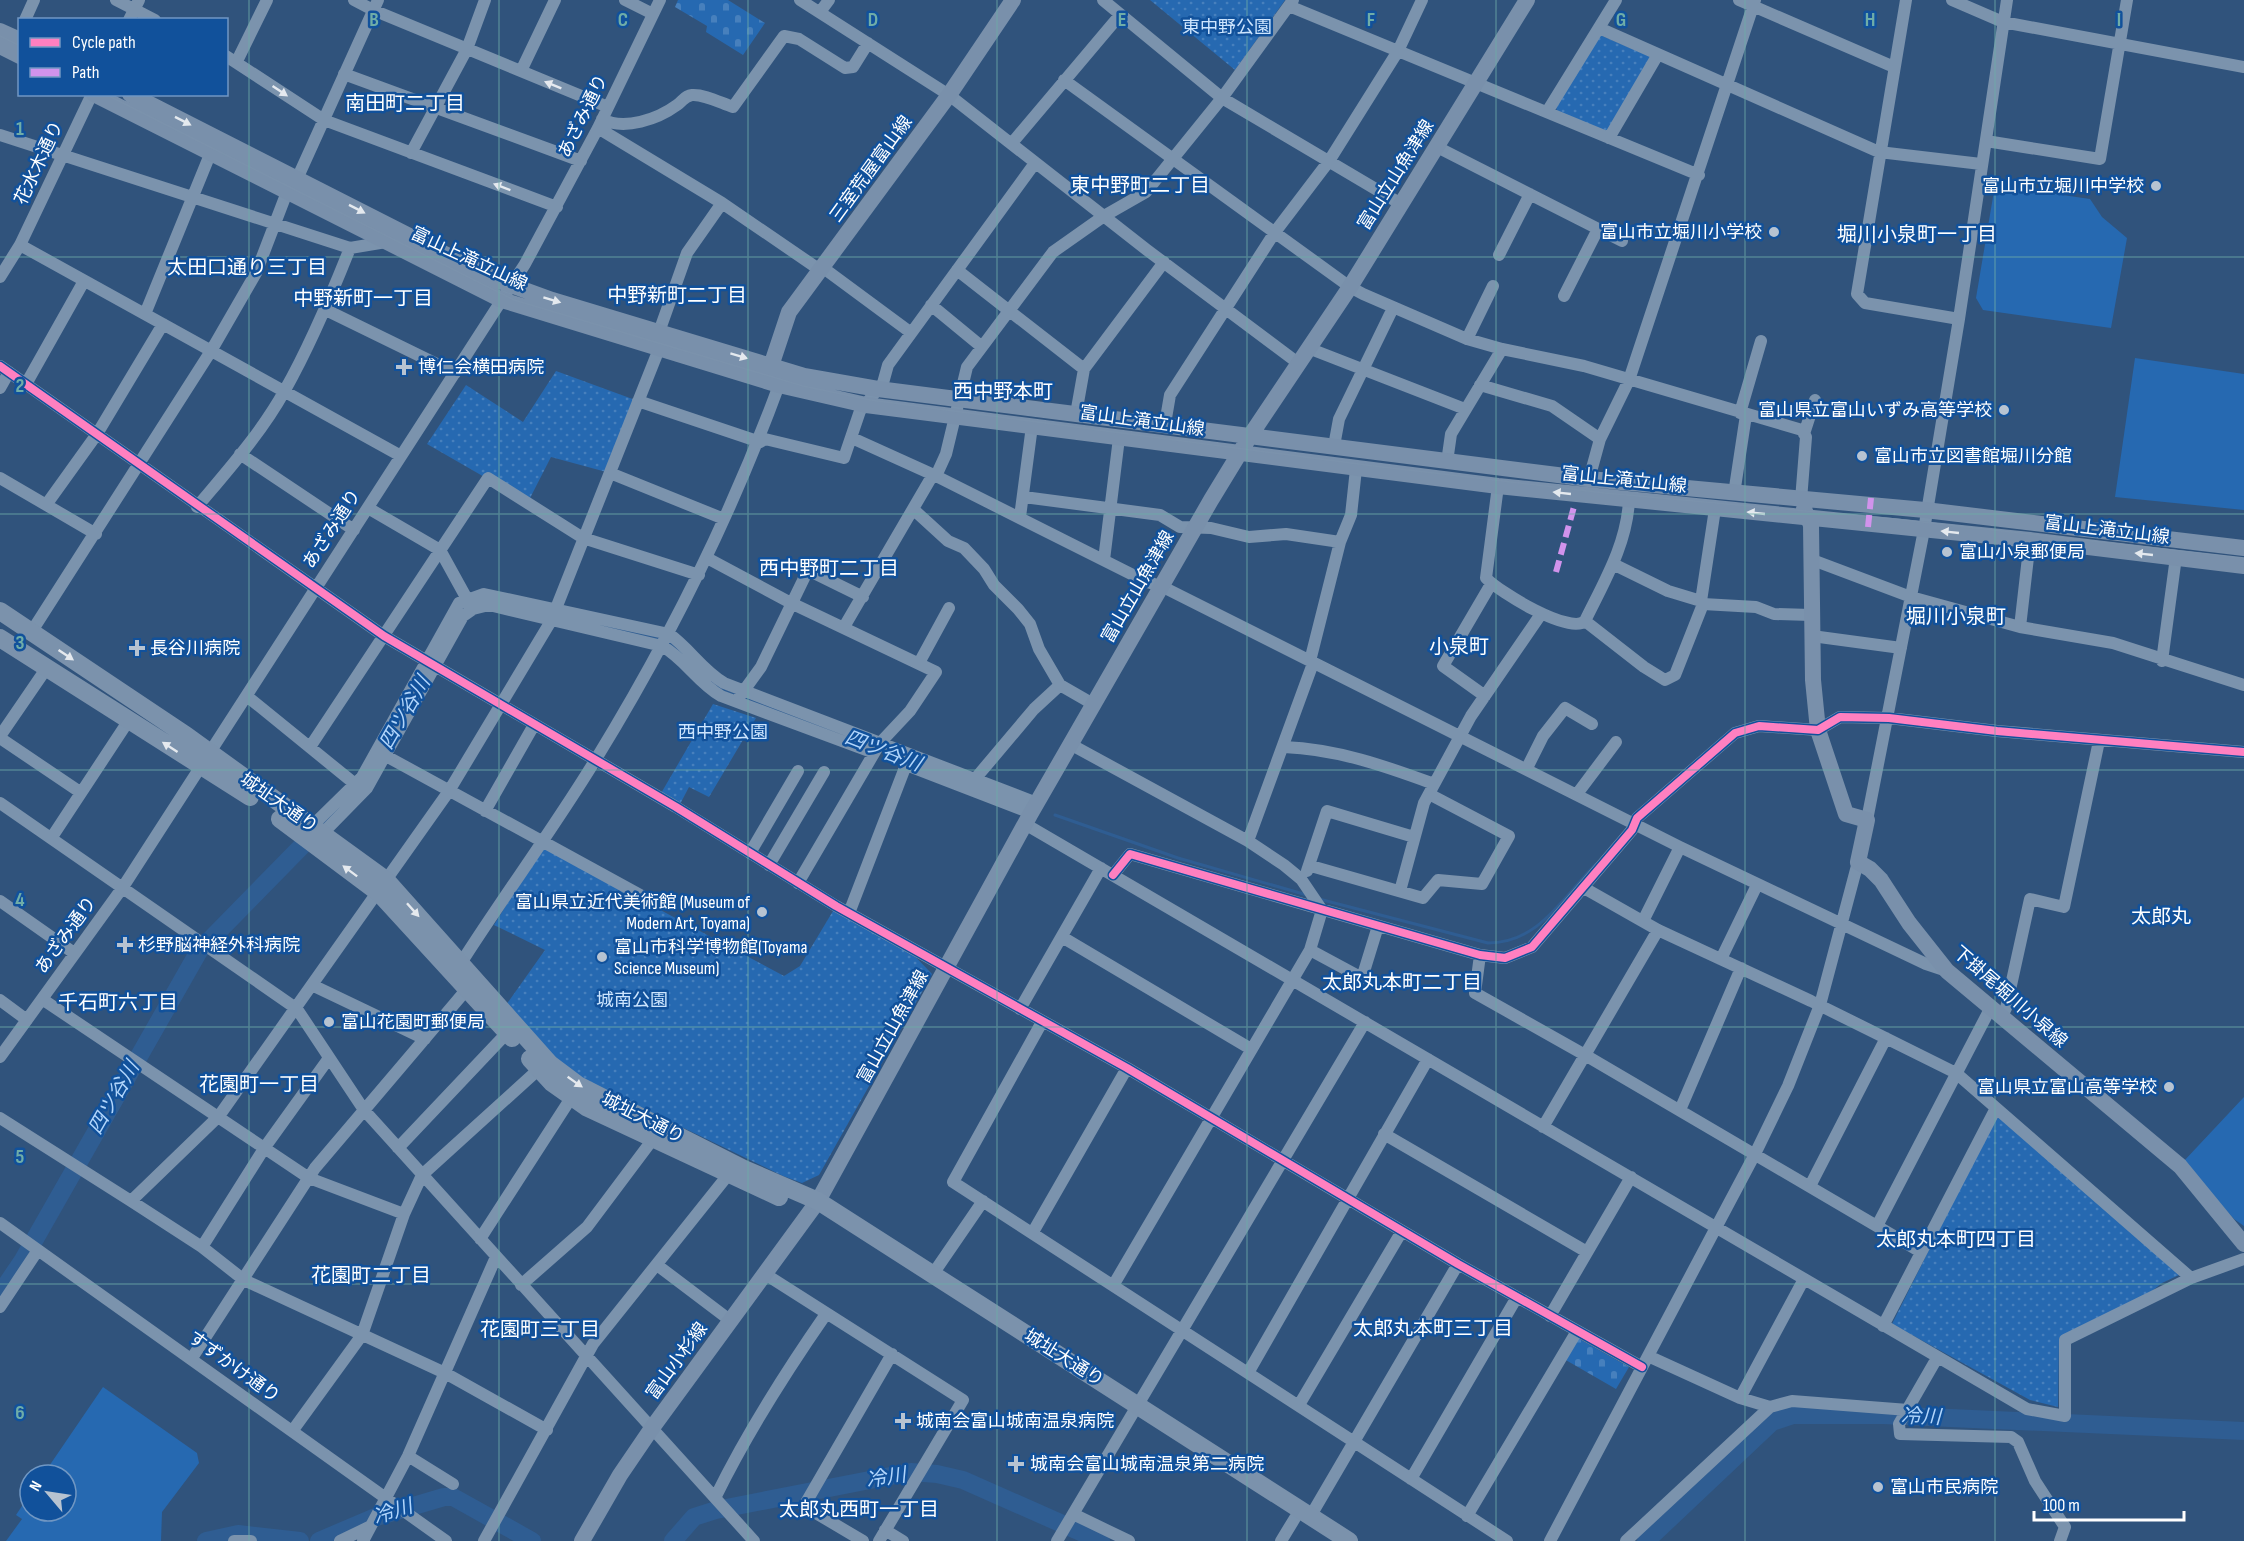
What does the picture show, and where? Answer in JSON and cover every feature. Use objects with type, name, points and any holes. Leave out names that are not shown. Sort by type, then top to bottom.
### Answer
[{"type":"highway","name":"城址大通り","points":[[0,611],[32,631],[205,760],[246,794],[314,833],[382,887],[461,963],[550,1064],[578,1085],[815,1206],[933,1274],[1136,1410]]},
{"type":"highway","name":"城址大通り","points":[[0,638],[129,720],[205,760]]},
{"type":"highway","name":"城址大通り","points":[[382,887],[467,989],[539,1069],[571,1098],[728,1175],[815,1206],[1303,1517],[1349,1541]]},
{"type":"highway","name":"城址大通り","points":[[1303,1517],[1329,1541]]},
{"type":"main road","name":"三室荒屋富山線","points":[[771,366],[789,312],[949,95],[1013,0]]},
{"type":"main road","name":"富山立山魚津線","points":[[815,1206],[948,970],[1031,813],[1194,529],[1239,453],[1350,287],[1527,0]]},
{"type":"main road","points":[[0,30],[18,36]]},
{"type":"main road","points":[[0,46],[18,55]]},
{"type":"main road","name":"富山上滝立山線","points":[[97,96],[387,242],[507,293],[658,349],[779,385],[866,405],[1076,414],[1589,479],[1925,510],[2244,548]]},
{"type":"main road","name":"富山上滝立山線","points":[[134,96],[297,178],[507,293],[659,332],[804,376],[878,389],[1032,426],[1119,438],[1498,486],[2030,540],[2244,566]]},
{"type":"main road","points":[[1801,500],[1811,525],[1811,615],[1818,730],[1846,814],[1867,820],[1858,862]]},
{"type":"main road","name":"下掛尾堀川小泉線","points":[[1858,862],[1870,869],[1881,880],[1909,923],[1947,971],[2180,1166],[2244,1244]]},
{"type":"main road","name":"富山小杉線","points":[[582,1541],[620,1475],[652,1428],[815,1206]]},
{"type":"street","points":[[26,18],[34,0]]},
{"type":"street","points":[[116,0],[151,18]]},
{"type":"street","points":[[267,0],[232,59],[324,120],[557,207]]},
{"type":"street","points":[[354,0],[375,5],[467,49],[608,107]]},
{"type":"street","points":[[411,153],[467,49],[486,0]]},
{"type":"street","points":[[521,71],[555,0]]},
{"type":"street","points":[[625,0],[653,14]]},
{"type":"street","name":"あざみ通り","points":[[0,1057],[123,887],[248,697],[507,293],[557,207],[660,0]]},
{"type":"street","points":[[801,0],[949,95],[1298,363]]},
{"type":"street","points":[[820,12],[829,0]]},
{"type":"street","points":[[1104,0],[1222,98],[1401,204]]},
{"type":"street","points":[[1165,424],[1170,395],[1275,232],[1329,161],[1398,51],[1422,0]]},
{"type":"street","points":[[1547,112],[1616,0]]},
{"type":"street","points":[[1739,0],[1754,3],[1894,67]]},
{"type":"street","points":[[1905,0],[1857,294],[1864,303],[1959,319]]},
{"type":"street","points":[[1952,0],[2003,22],[2244,67]]},
{"type":"street","points":[[1867,820],[1889,718],[1924,530],[1925,510],[1959,319],[2007,0]]},
{"type":"street","points":[[1986,141],[2100,159],[2127,0]]},
{"type":"street","points":[[844,627],[931,478],[936,476],[946,454],[967,367],[1053,252],[1104,216],[1146,192],[1222,98],[1291,3],[1398,51],[1699,175]]},
{"type":"street","points":[[1589,479],[1600,439],[1629,380],[1699,175],[1754,3]]},
{"type":"street","points":[[297,178],[375,5]]},
{"type":"street","points":[[1012,143],[1120,15]]},
{"type":"street","points":[[1599,28],[1880,152],[1981,164]]},
{"type":"street","points":[[600,124],[631,126],[677,106],[686,96],[696,94],[733,107],[784,36],[799,39],[845,68],[853,67],[868,43]]},
{"type":"street","points":[[1609,138],[1658,56]]},
{"type":"street","points":[[344,74],[581,161]]},
{"type":"street","points":[[1064,80],[1350,287],[1393,308],[1467,339],[1584,366],[1802,430],[1804,434]]},
{"type":"street","name":"花水木通り","points":[[0,277],[20,245],[92,96]]},
{"type":"street","points":[[600,124],[821,269],[910,332]]},
{"type":"street","points":[[0,135],[350,248],[387,242]]},
{"type":"street","points":[[1437,147],[1622,241]]},
{"type":"street","points":[[145,314],[211,153]]},
{"type":"street","points":[[638,401],[760,442],[765,439],[844,458],[860,411],[878,389],[888,365],[1035,163]]},
{"type":"street","points":[[32,631],[140,466],[211,351],[256,273],[273,222],[287,192]]},
{"type":"street","points":[[1499,255],[1530,195]]},
{"type":"street","points":[[659,332],[687,253],[722,203]]},
{"type":"street","points":[[1564,296],[1598,229]]},
{"type":"street","points":[[20,245],[401,456]]},
{"type":"street","points":[[197,507],[240,454],[284,392],[326,310],[350,248]]},
{"type":"street","points":[[0,250],[12,257]]},
{"type":"street","points":[[1076,414],[1084,369],[1164,262]]},
{"type":"street","points":[[957,270],[1008,313],[1084,369]]},
{"type":"street","points":[[26,384],[84,281]]},
{"type":"street","points":[[1467,339],[1493,286]]},
{"type":"street","points":[[931,305],[982,347]]},
{"type":"street","points":[[1334,446],[1339,419],[1393,308]]},
{"type":"street","points":[[326,310],[455,373]]},
{"type":"street","points":[[46,505],[97,434],[163,324]]},
{"type":"street","points":[[1734,494],[1743,414],[1761,340]]},
{"type":"street","points":[[1308,348],[1466,409]]},
{"type":"street","points":[[131,1201],[219,1116],[314,986],[450,791],[553,616],[658,349]]},
{"type":"street","points":[[1447,462],[1451,434],[1503,349]]},
{"type":"street","points":[[0,388],[4,369],[315,590],[384,636],[849,913],[1127,1068],[1458,1264],[1576,1331],[1645,1362],[1770,1407]]},
{"type":"street","points":[[461,963],[595,760],[669,634],[699,575],[760,442],[779,385]]},
{"type":"street","points":[[1480,385],[1552,406],[1600,439]]},
{"type":"street","points":[[1801,500],[1804,434],[1815,400]]},
{"type":"street","points":[[1020,517],[1032,426]]},
{"type":"street","points":[[852,438],[1020,517],[1147,582],[1161,585],[1757,885],[1926,964],[1947,971]]},
{"type":"street","points":[[1104,560],[1119,438]]},
{"type":"street","points":[[240,454],[354,530]]},
{"type":"street","points":[[1248,841],[1312,666],[1310,661],[1340,542],[1351,515],[1356,468]]},
{"type":"street","points":[[610,473],[724,519]]},
{"type":"street","points":[[0,478],[96,534]]},
{"type":"street","points":[[310,747],[488,478],[583,538],[699,575]]},
{"type":"street","points":[[1498,486],[1486,578],[1491,584],[1541,615],[1577,624],[1586,621],[1623,538],[1629,500]]},
{"type":"street","points":[[1024,497],[1160,515],[1180,527],[1211,528],[1249,537],[1286,534],[1340,542]]},
{"type":"street","points":[[368,508],[440,550],[467,599]]},
{"type":"street","points":[[1586,621],[1644,667],[1665,680],[1675,675],[1702,602],[1715,508]]},
{"type":"street","points":[[913,509],[948,541],[964,548],[984,569],[994,585],[1030,624],[1039,650],[1060,685],[1093,704]]},
{"type":"street","points":[[2020,627],[2030,540]]},
{"type":"street","points":[[2162,661],[2176,557]]},
{"type":"street","points":[[707,558],[791,603],[936,672],[910,711],[877,748],[798,883]]},
{"type":"street","points":[[1810,559],[1911,597],[2020,627],[2113,643],[2162,661],[2244,685]]},
{"type":"street","points":[[1612,564],[1668,591],[1702,602],[1756,607],[1774,614],[1811,615]]},
{"type":"street","points":[[735,701],[761,667],[808,570],[863,597]]},
{"type":"street","points":[[1485,696],[1443,666],[1491,584]]},
{"type":"street","points":[[314,833],[367,788],[386,756],[459,603],[491,594],[553,616],[662,645],[681,659],[706,686],[735,701],[975,779],[1031,813],[1101,868],[2027,1409],[2065,1416],[2065,1341],[2191,1278],[2244,1259]]},
{"type":"street","points":[[314,833],[355,784],[430,664],[463,616],[473,609],[494,606],[669,634],[684,645],[714,677],[877,748]]},
{"type":"street","points":[[919,663],[949,608]]},
{"type":"street","points":[[1400,891],[1414,837],[1432,789],[1461,734],[1541,615]]},
{"type":"street","points":[[1812,636],[1901,648]]},
{"type":"street","points":[[46,669],[0,737],[80,792]]},
{"type":"street","points":[[975,779],[1034,709],[1060,685]]},
{"type":"street","points":[[248,697],[355,784]]},
{"type":"street","points":[[1527,768],[1543,736],[1565,708],[1592,724]]},
{"type":"street","points":[[1113,875],[1130,854],[1480,955],[1505,958],[1532,947],[1584,888],[1635,824],[1637,818],[1735,733],[1758,726],[1818,730],[1840,717],[1889,718],[2099,741],[2244,752]]},
{"type":"street","points":[[52,837],[129,720]]},
{"type":"street","points":[[485,811],[534,725]]},
{"type":"street","points":[[1877,1226],[1956,1073],[1995,1013],[2006,1008],[2030,899],[2064,907],[2099,741]]},
{"type":"street","points":[[1577,794],[1616,742]]},
{"type":"street","points":[[1070,744],[1248,841],[1301,879],[1322,910],[1315,940],[1310,950],[1114,1284]]},
{"type":"street","points":[[1284,747],[1311,748],[1367,759],[1432,789],[1509,836],[1482,884],[1438,880],[1423,898],[1311,866]]},
{"type":"street","points":[[386,756],[653,902]]},
{"type":"street","points":[[849,913],[906,765],[1031,813]]},
{"type":"street","points":[[750,852],[798,771]]},
{"type":"street","points":[[769,865],[824,772]]},
{"type":"street","points":[[0,803],[297,1009],[364,1110],[521,1285],[716,1496],[754,1541]]},
{"type":"street","points":[[1301,879],[1311,866],[1327,811],[1414,837]]},
{"type":"street","points":[[1644,921],[1680,847]]},
{"type":"street","points":[[1550,1541],[1717,1227],[1788,1086],[1820,1005],[1858,862]]},
{"type":"street","points":[[1020,1009],[1101,868]]},
{"type":"street","points":[[1721,959],[1757,885]]},
{"type":"street","points":[[1584,888],[1658,930],[1820,1005],[1956,1073],[2191,1278]]},
{"type":"street","points":[[0,901],[74,953]]},
{"type":"street","points":[[1310,950],[1362,978],[1378,926]]},
{"type":"street","points":[[1543,1126],[1658,930]]},
{"type":"street","points":[[1062,937],[1251,1049]]},
{"type":"street","points":[[1480,955],[1475,993],[1922,1252]]},
{"type":"street","points":[[1680,1110],[1740,968]]},
{"type":"street","points":[[314,986],[425,1039]]},
{"type":"street","points":[[192,1358],[309,1178],[467,989]]},
{"type":"street","points":[[42,999],[309,1178],[404,1214]]},
{"type":"street","points":[[0,1000],[27,1020]]},
{"type":"street","points":[[1042,1022],[953,1182],[1114,1284],[1507,1541]]},
{"type":"street","points":[[1129,1541],[1066,1527],[1365,1022]]},
{"type":"street","points":[[398,1148],[507,1033]]},
{"type":"street","points":[[1809,1186],[1886,1038]]},
{"type":"street","points":[[202,1247],[265,1147],[329,1058]]},
{"type":"street","points":[[1248,1373],[1428,1059]]},
{"type":"street","points":[[1033,1232],[1127,1068]]},
{"type":"street","points":[[293,1431],[362,1335],[404,1214],[422,1176],[539,1069]]},
{"type":"street","points":[[480,1239],[571,1098]]},
{"type":"street","points":[[1883,1326],[1996,1108]]},
{"type":"street","points":[[0,1118],[202,1247],[244,1280],[445,1373],[547,1430]]},
{"type":"street","points":[[1384,1134],[1587,1252]]},
{"type":"street","points":[[521,1285],[587,1227],[653,1139]]},
{"type":"street","points":[[484,1541],[593,1344],[728,1175]]},
{"type":"street","points":[[1550,1316],[1631,1177]]},
{"type":"street","points":[[933,1274],[983,1201]]},
{"type":"street","name":"すずかけ通り","points":[[0,1223],[446,1541]]},
{"type":"street","points":[[1299,1405],[1402,1231]]},
{"type":"street","points":[[0,1307],[38,1250]]},
{"type":"street","points":[[363,1541],[408,1456],[496,1257]]},
{"type":"street","points":[[1281,1541],[1303,1517],[1354,1442],[1458,1264]]},
{"type":"street","points":[[657,1265],[731,1321]]},
{"type":"street","points":[[765,1274],[963,1400],[882,1536],[903,1541]]},
{"type":"street","points":[[1740,1398],[1804,1279]]},
{"type":"street","points":[[1411,1479],[1517,1297]]},
{"type":"street","points":[[716,1496],[741,1445],[775,1387],[826,1314]]},
{"type":"street","points":[[1467,1516],[1576,1331]]},
{"type":"street","points":[[863,1541],[804,1506],[892,1354]]},
{"type":"street","points":[[1937,1358],[1899,1424],[1900,1434],[2011,1437],[2018,1442],[2035,1481],[2065,1527],[2060,1541]]},
{"type":"street","points":[[1626,1541],[1770,1407],[1792,1401],[1908,1410]]},
{"type":"street","points":[[408,1456],[453,1484]]},
{"type":"street","points":[[340,1541],[370,1526]]},
{"type":"street","points":[[234,1541],[251,1541]]},
{"type":"green space","points":[[678,0],[728,0],[765,23],[743,55],[706,32],[707,26],[675,7]]},
{"type":"green space","name":"東中野公園","points":[[1150,0],[1285,0],[1235,70]]},
{"type":"green space","points":[[1600,35],[1649,56],[1652,61],[1610,130],[1605,131],[1557,111],[1556,107]]},
{"type":"green space","points":[[1995,185],[2090,199],[2102,217],[2127,238],[2111,328],[1983,310],[1976,298]]},
{"type":"green space","points":[[2135,358],[2244,374],[2244,510],[2115,497]]},
{"type":"green space","points":[[556,371],[638,401],[610,473],[551,457],[528,502],[427,444],[466,385],[523,422]]},
{"type":"green space","name":"西中野公園","points":[[713,704],[756,718],[709,797],[689,787],[678,808],[660,795]]},
{"type":"green space","name":"城南公園","points":[[546,849],[784,976],[800,966],[836,906],[902,943],[932,974],[819,1175],[802,1183],[783,1176],[582,1079],[554,1058],[506,1005],[545,950],[494,925],[540,850]]},
{"type":"green space","points":[[2244,1097],[2244,1226],[2234,1219],[2183,1162]]},
{"type":"green space","points":[[2000,1116],[2179,1275],[2162,1283],[2138,1302],[2059,1338],[2058,1407],[2030,1400],[1892,1324],[1995,1118]]},
{"type":"green space","points":[[1576,1337],[1629,1367],[1616,1389],[1564,1359]]},
{"type":"green space","points":[[103,1387],[197,1453],[199,1463],[162,1512],[161,1541],[6,1541],[19,1523],[78,1523],[78,1463],[51,1463]]},
{"type":"waterway","name":"四ツ谷川","points":[[610,628],[669,642],[678,647]]},
{"type":"waterway","name":"四ツ谷川","points":[[702,675],[725,691],[828,728]]},
{"type":"waterway","name":"四ツ谷川","points":[[0,1294],[23,1260],[199,951],[348,799]]},
{"type":"waterway","name":"四ツ谷川","points":[[1055,815],[1178,858],[1307,895]]},
{"type":"waterway","name":"四ツ谷川","points":[[1319,899],[1488,943],[1506,941],[1522,935],[1549,915],[1596,864]]},
{"type":"waterway","name":"冷川","points":[[1646,1541],[1772,1422],[1793,1415],[1883,1415],[2244,1431]]},
{"type":"waterway","name":"冷川","points":[[673,1541],[694,1517],[716,1510],[911,1472],[937,1474],[963,1480],[1101,1541]]},
{"type":"waterway","name":"冷川","points":[[319,1541],[373,1518],[444,1497],[453,1497],[532,1541]]},
{"type":"waterway","name":"冷川","points":[[206,1541],[238,1534],[300,1541]]},
{"type":"tram line","points":[[0,36],[18,45]]},
{"type":"tram line","points":[[109,96],[514,300],[803,386],[870,400],[1374,466],[1605,493],[1895,519],[2244,558]]},
{"type":"marked path","points":[[1868,527],[1871,498]]},
{"type":"marked path","points":[[1556,572],[1575,503]]},
{"type":"cycle path","points":[[0,366],[384,636],[676,807],[836,906],[1127,1068],[1458,1264],[1642,1367]]},
{"type":"cycle path","points":[[1113,875],[1130,854],[1480,955],[1505,958],[1532,947],[1632,830],[1637,818],[1735,733],[1759,726],[1818,730],[1840,717],[1889,718],[1997,731],[2244,752]]},
{"type":"place","name":"富山市立堀川中学校","points":[[2156,186]]},
{"type":"place","name":"富山市立堀川小学校","points":[[1774,232]]},
{"type":"place","name":"博仁会横田病院","points":[[404,367]]},
{"type":"place","name":"富山県立富山いずみ高等学校","points":[[2004,410]]},
{"type":"place","name":"富山市立図書館堀川分館","points":[[1862,456]]},
{"type":"place","name":"富山小泉郵便局","points":[[1947,552]]},
{"type":"place","name":"長谷川病院","points":[[137,648]]},
{"type":"place","name":"富山県立近代美術館 (Museum of Modern Art, Toyama)","points":[[762,912]]},
{"type":"place","name":"杉野脳神経外科病院","points":[[125,945]]},
{"type":"place","name":"富山市科学博物館(Toyama Science Museum)","points":[[602,957]]},
{"type":"place","name":"富山花園町郵便局","points":[[329,1022]]},
{"type":"place","name":"富山県立富山高等学校","points":[[2169,1087]]},
{"type":"place","name":"城南会富山城南温泉病院","points":[[903,1421]]},
{"type":"place","name":"城南会富山城南温泉第二病院","points":[[1016,1464]]},
{"type":"place","name":"富山市民病院","points":[[1878,1487]]},
{"type":"district","name":"南田町二丁目","points":[[405,104]]},
{"type":"district","name":"東中野町二丁目","points":[[1140,186]]},
{"type":"district","name":"堀川小泉町一丁目","points":[[1917,235]]},
{"type":"district","name":"太田口通り三丁目","points":[[247,268]]},
{"type":"district","name":"中野新町二丁目","points":[[677,296]]},
{"type":"district","name":"中野新町一丁目","points":[[363,299]]},
{"type":"district","name":"西中野本町","points":[[1003,392]]},
{"type":"district","name":"西中野町二丁目","points":[[829,569]]},
{"type":"district","name":"堀川小泉町","points":[[1956,617]]},
{"type":"district","name":"小泉町","points":[[1459,647]]},
{"type":"district","name":"太郎丸","points":[[2161,917]]},
{"type":"district","name":"太郎丸本町二丁目","points":[[1402,983]]},
{"type":"district","name":"千石町六丁目","points":[[118,1003]]},
{"type":"district","name":"花園町一丁目","points":[[259,1085]]},
{"type":"district","name":"太郎丸本町四丁目","points":[[1956,1240]]},
{"type":"district","name":"花園町二丁目","points":[[371,1276]]},
{"type":"district","name":"太郎丸本町三丁目","points":[[1433,1329]]},
{"type":"district","name":"花園町三丁目","points":[[540,1330]]},
{"type":"district","name":"太郎丸西町一丁目","points":[[859,1510]]}]
